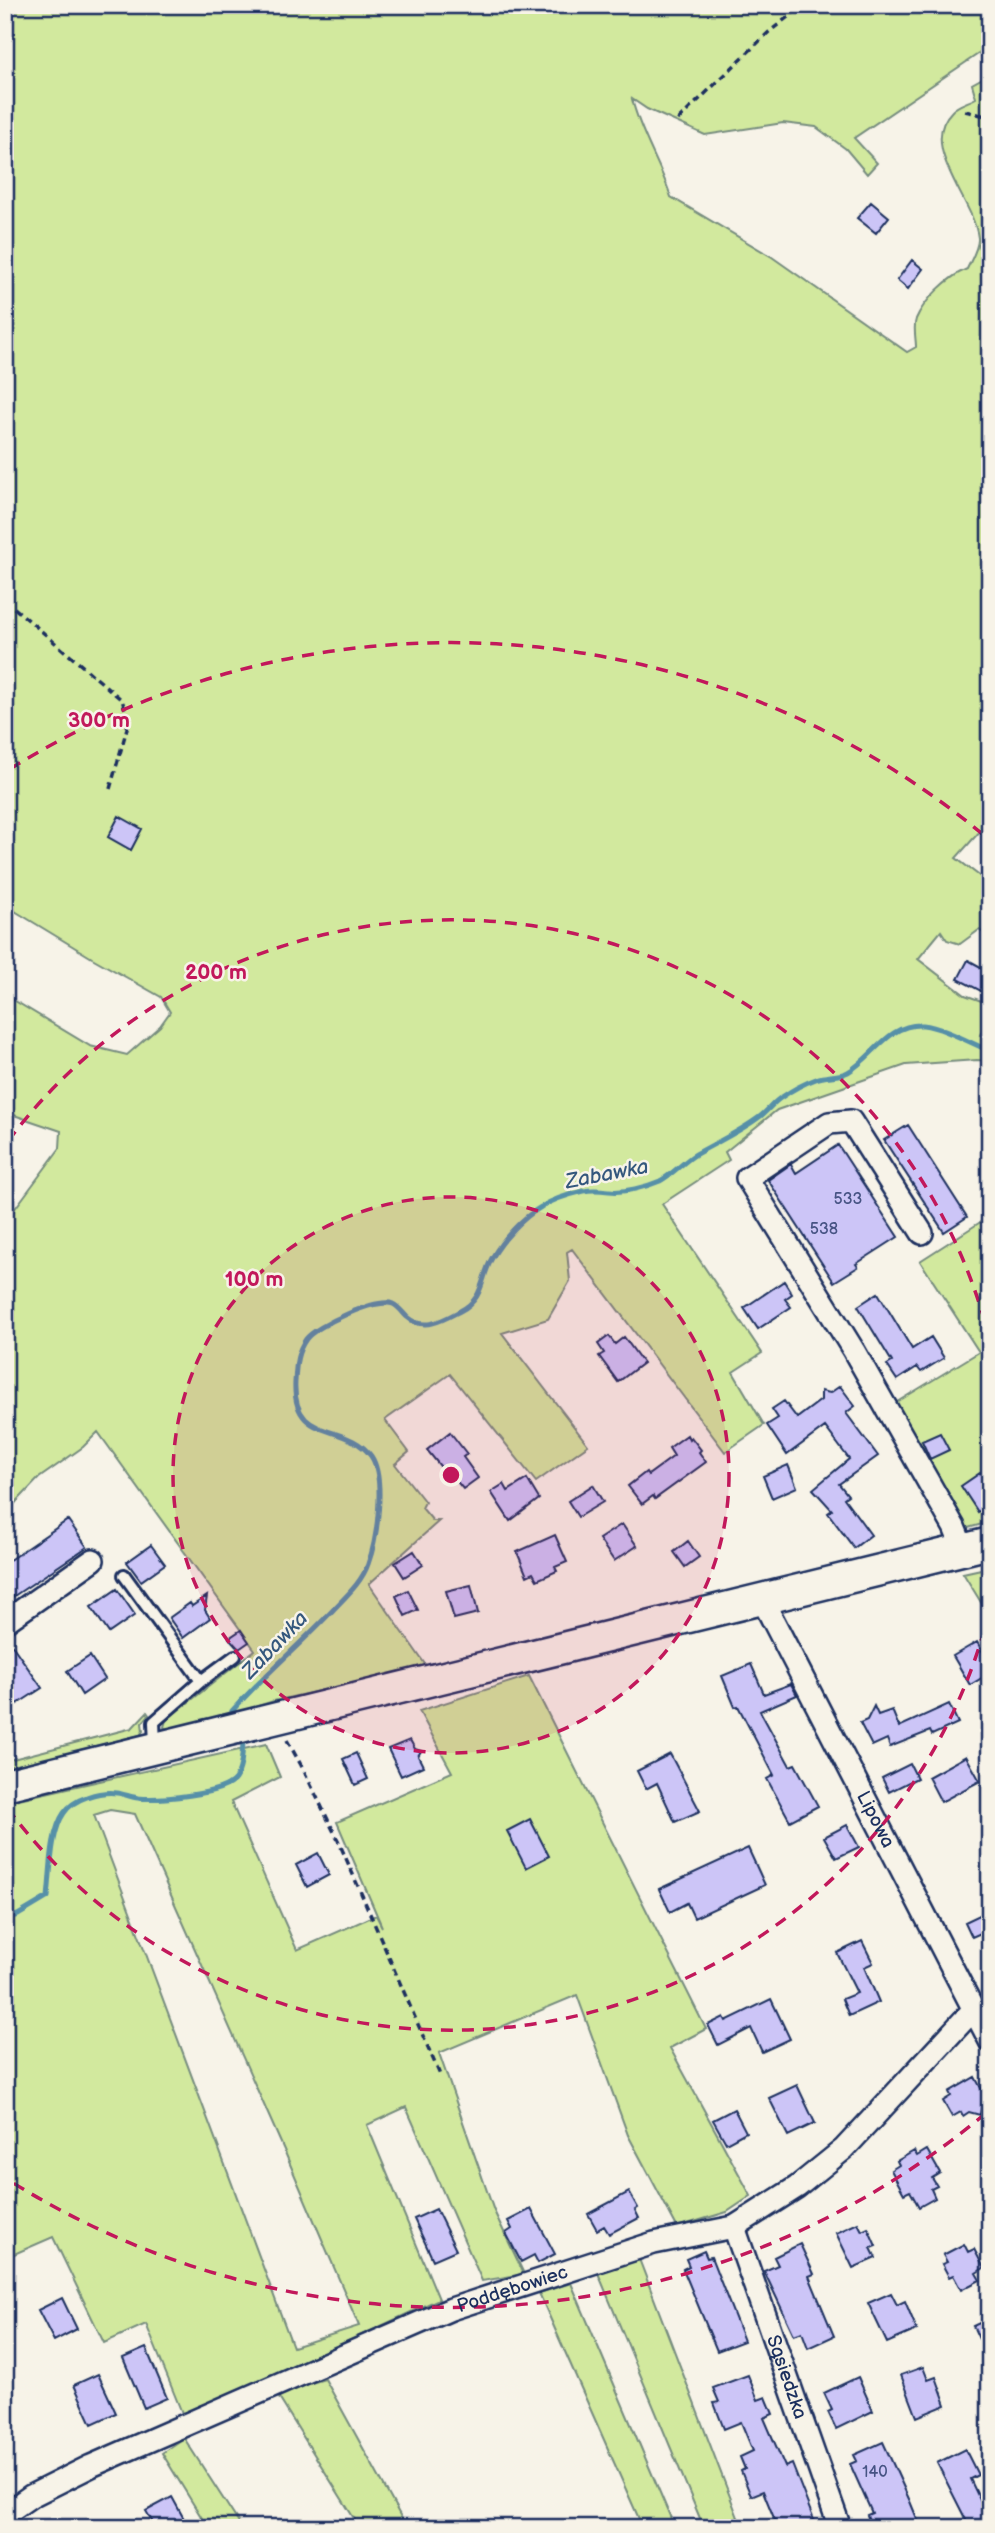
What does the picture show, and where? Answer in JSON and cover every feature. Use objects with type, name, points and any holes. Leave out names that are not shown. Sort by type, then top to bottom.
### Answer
[{"type":"main road","points":[[5,1785],[977,1546]]},
{"type":"street","points":[[922,1233],[851,1121],[829,1124],[747,1178],[854,1351],[954,1527],[977,1546]]},
{"type":"street","points":[[5,1622],[93,1560]]},
{"type":"street","name":"Lipowa","points":[[762,1599],[990,2041]]},
{"type":"street","name":"Poddębowiec","points":[[5,2514],[32,2496],[92,2466],[451,2309],[654,2243],[734,2227],[797,2187],[844,2149],[974,2009]]},
{"type":"street","name":"Sąsiedzka","points":[[734,2227],[840,2528]]},
{"type":"lane","points":[[124,1575],[201,1681]]},
{"type":"lane","points":[[155,1748],[154,1722],[235,1656]]},
{"type":"path","points":[[678,120],[769,33],[803,5]]},
{"type":"path","points":[[965,111],[990,117]]},
{"type":"path","points":[[5,600],[122,700],[129,720],[110,789]]},
{"type":"path","points":[[281,1730],[302,1765],[338,1840],[440,2075]]},
{"type":"green space","points":[[5,5],[990,5],[990,46],[854,138],[877,163],[867,174],[846,149],[816,127],[783,123],[705,135],[647,109],[632,99],[671,197],[772,257],[907,352],[916,347],[915,326],[920,312],[945,283],[967,269],[977,245],[974,223],[950,173],[941,140],[943,125],[952,111],[976,98],[972,84],[990,74],[990,820],[956,858],[990,884],[990,937],[979,930],[960,944],[947,940],[941,931],[918,959],[965,995],[990,1004],[990,1013],[980,1035],[990,1039],[990,1061],[906,1065],[777,1110],[725,1152],[729,1160],[662,1204],[762,1353],[733,1372],[764,1425],[725,1452],[572,1249],[567,1252],[570,1281],[548,1319],[502,1333],[588,1445],[536,1482],[450,1374],[385,1420],[409,1452],[395,1464],[425,1502],[422,1508],[433,1521],[439,1521],[369,1584],[427,1667],[274,1701],[173,1732],[164,1727],[166,1720],[255,1650],[98,1432],[83,1447],[39,1478],[5,1514],[5,1222],[60,1148],[61,1131],[5,1112],[5,995],[90,1046],[127,1055],[160,1026],[170,1012],[161,997],[5,905]]},
{"type":"green space","points":[[982,1221],[990,1233],[990,1522],[964,1529],[892,1405],[979,1352],[920,1261]]},
{"type":"green space","points":[[990,1567],[990,1617],[963,1573]]},
{"type":"green space","points":[[529,1676],[706,2029],[670,2048],[751,2196],[727,2212],[677,2227],[628,2135],[577,1995],[439,2053],[494,2211],[524,2274],[482,2281],[406,2107],[367,2125],[439,2299],[184,2418],[146,2324],[104,2343],[53,2237],[5,2258],[5,1802],[266,1744],[280,1777],[231,1802],[297,1950],[376,1915],[382,1927],[337,1822],[452,1772],[419,1711]],"holes":[[[110,1810],[135,1814],[284,2150],[359,2326],[293,2347],[94,1815]]]},
{"type":"green space","points":[[147,1712],[149,1715],[142,1723],[143,1731],[140,1735],[5,1769],[5,1761],[132,1728]]},
{"type":"green space","points":[[639,2259],[742,2528],[704,2528],[598,2273]]},
{"type":"green space","points":[[571,2283],[675,2528],[643,2528],[539,2293]]},
{"type":"green space","points":[[325,2379],[407,2528],[360,2528],[276,2393]]},
{"type":"green space","points":[[184,2438],[242,2528],[208,2528],[162,2453]]},
{"type":"building","points":[[871,202],[889,217],[876,233],[857,218]]},
{"type":"building","points":[[912,260],[923,269],[908,289],[897,280]]},
{"type":"building","points":[[119,816],[142,829],[131,850],[108,837]]},
{"type":"building","points":[[968,960],[990,972],[981,991],[958,979]]},
{"type":"building","points":[[908,1125],[967,1217],[944,1232],[884,1140]]},
{"type":"building","points":[[838,1145],[898,1237],[834,1282],[768,1180],[791,1164],[796,1173]]},
{"type":"building","points":[[784,1281],[792,1294],[785,1299],[791,1307],[758,1329],[744,1308]]},
{"type":"building","points":[[878,1293],[912,1349],[931,1337],[944,1358],[921,1372],[917,1367],[897,1380],[887,1365],[892,1362],[858,1306]]},
{"type":"building","points":[[609,1336],[615,1344],[624,1337],[643,1363],[618,1382],[599,1356],[604,1353],[598,1344]]},
{"type":"building","points":[[840,1386],[855,1406],[846,1413],[878,1456],[839,1484],[848,1495],[844,1498],[871,1535],[854,1548],[828,1513],[832,1510],[813,1489],[849,1459],[825,1427],[787,1455],[767,1425],[778,1418],[772,1409],[784,1401],[797,1418],[821,1400],[821,1391],[830,1393]]},
{"type":"building","points":[[450,1432],[467,1454],[463,1457],[478,1478],[463,1489],[427,1450]]},
{"type":"building","points":[[940,1433],[949,1450],[930,1459],[922,1441]]},
{"type":"building","points":[[687,1435],[701,1450],[699,1452],[706,1462],[655,1499],[653,1496],[642,1504],[628,1486],[674,1456],[669,1448]]},
{"type":"building","points":[[788,1465],[797,1487],[772,1498],[763,1476]]},
{"type":"building","points":[[983,1471],[990,1481],[990,1504],[978,1512],[961,1486]]},
{"type":"building","points":[[527,1479],[539,1499],[510,1521],[491,1492],[504,1484],[508,1491]]},
{"type":"building","points":[[593,1485],[603,1502],[578,1517],[568,1501]]},
{"type":"building","points":[[68,1520],[87,1547],[5,1602],[5,1563]]},
{"type":"building","points":[[622,1524],[637,1546],[614,1561],[599,1539]]},
{"type":"building","points":[[555,1535],[567,1562],[555,1567],[557,1571],[537,1580],[533,1573],[527,1576],[517,1552]]},
{"type":"building","points":[[688,1541],[699,1557],[685,1567],[674,1552]]},
{"type":"building","points":[[151,1545],[165,1564],[141,1581],[127,1562]]},
{"type":"building","points":[[414,1551],[423,1565],[404,1577],[395,1563]]},
{"type":"building","points":[[471,1585],[478,1613],[454,1619],[446,1591]]},
{"type":"building","points":[[117,1589],[135,1615],[109,1633],[91,1607]]},
{"type":"building","points":[[408,1590],[418,1610],[405,1616],[396,1596]]},
{"type":"building","points":[[207,1596],[205,1610],[210,1618],[183,1638],[169,1618],[190,1603],[192,1606]]},
{"type":"building","points":[[241,1630],[249,1642],[239,1649],[229,1638]]},
{"type":"building","points":[[5,1635],[42,1688],[5,1712]]},
{"type":"building","points":[[977,1642],[990,1664],[990,1673],[970,1685],[953,1656]]},
{"type":"building","points":[[90,1656],[105,1679],[82,1695],[67,1671]]},
{"type":"building","points":[[751,1664],[764,1694],[791,1684],[797,1695],[760,1711],[790,1766],[795,1764],[818,1806],[790,1821],[767,1779],[774,1775],[738,1706],[735,1707],[722,1676]]},
{"type":"building","points":[[949,1704],[958,1723],[932,1735],[930,1731],[890,1747],[887,1739],[872,1746],[860,1723],[867,1720],[874,1706],[878,1715],[892,1710],[899,1727]]},
{"type":"building","points":[[410,1740],[415,1749],[421,1751],[418,1756],[423,1766],[401,1776],[388,1749]]},
{"type":"building","points":[[356,1753],[368,1779],[355,1785],[343,1759]]},
{"type":"building","points":[[670,1754],[700,1811],[675,1822],[657,1783],[646,1789],[637,1771]]},
{"type":"building","points":[[966,1756],[980,1781],[941,1802],[928,1777]]},
{"type":"building","points":[[910,1764],[917,1778],[889,1792],[882,1778]]},
{"type":"building","points":[[530,1819],[549,1856],[526,1868],[507,1831]]},
{"type":"building","points":[[847,1825],[859,1847],[836,1858],[824,1837]]},
{"type":"building","points":[[748,1848],[765,1885],[694,1918],[687,1903],[670,1912],[659,1889]]},
{"type":"building","points":[[318,1853],[329,1875],[307,1887],[296,1865]]},
{"type":"building","points":[[990,1910],[990,1929],[972,1937],[965,1922]]},
{"type":"building","points":[[862,1941],[873,1963],[864,1967],[879,2002],[849,2016],[842,1999],[857,1993],[837,1953]]},
{"type":"building","points":[[771,1999],[790,2039],[762,2052],[751,2028],[718,2045],[708,2025],[724,2017],[726,2021]]},
{"type":"building","points":[[975,2077],[988,2101],[982,2104],[980,2115],[969,2112],[963,2116],[961,2112],[952,2117],[943,2101],[951,2096],[949,2092]]},
{"type":"building","points":[[797,2085],[815,2123],[788,2136],[769,2098]]},
{"type":"building","points":[[734,2109],[746,2132],[726,2143],[713,2120]]},
{"type":"building","points":[[927,2150],[940,2173],[932,2178],[937,2186],[931,2189],[935,2198],[919,2207],[910,2191],[904,2194],[891,2170],[899,2165],[897,2161],[914,2151],[917,2156]]},
{"type":"building","points":[[629,2192],[638,2208],[635,2210],[639,2218],[609,2234],[604,2226],[597,2230],[588,2214]]},
{"type":"building","points":[[436,2209],[456,2250],[433,2260],[414,2219]]},
{"type":"building","points":[[531,2209],[555,2254],[538,2263],[534,2255],[521,2262],[506,2233],[512,2229],[508,2221]]},
{"type":"building","points":[[858,2223],[862,2231],[868,2228],[876,2246],[871,2248],[876,2258],[853,2268],[836,2233]]},
{"type":"building","points":[[800,2244],[814,2274],[809,2276],[834,2336],[808,2348],[802,2332],[794,2335],[764,2271],[778,2265],[774,2257]]},
{"type":"building","points":[[964,2244],[968,2252],[974,2249],[984,2268],[976,2273],[980,2280],[961,2290],[953,2275],[949,2277],[942,2264],[947,2262],[943,2255]]},
{"type":"building","points":[[704,2251],[707,2258],[711,2257],[744,2341],[717,2351],[683,2269],[689,2266],[686,2259]]},
{"type":"building","points":[[891,2293],[897,2305],[905,2301],[917,2330],[887,2343],[868,2303]]},
{"type":"building","points":[[62,2298],[77,2329],[54,2341],[38,2310]]},
{"type":"building","points":[[990,2318],[990,2334],[979,2339],[973,2326]]},
{"type":"building","points":[[146,2348],[167,2398],[144,2408],[123,2358]]},
{"type":"building","points":[[923,2367],[928,2380],[936,2377],[946,2405],[917,2417],[901,2375]]},
{"type":"building","points":[[98,2374],[116,2413],[92,2424],[74,2385]]},
{"type":"building","points":[[748,2375],[758,2400],[766,2397],[773,2414],[764,2418],[785,2467],[792,2464],[817,2528],[778,2528],[763,2491],[751,2496],[741,2471],[745,2469],[740,2457],[753,2451],[741,2422],[724,2429],[714,2403],[719,2402],[713,2388]]},
{"type":"building","points":[[858,2377],[873,2411],[836,2429],[828,2412],[832,2410],[824,2393]]},
{"type":"building","points":[[883,2442],[921,2528],[872,2528],[867,2515],[872,2513],[850,2464],[857,2461],[854,2455]]},
{"type":"building","points":[[965,2449],[978,2475],[970,2479],[990,2521],[990,2528],[970,2528],[937,2463]]},
{"type":"building","points":[[172,2497],[184,2519],[179,2522],[182,2528],[156,2528],[146,2511]]},
{"type":"waterway","name":"Zabawka","points":[[232,1711],[353,1588],[365,1571],[374,1540],[379,1494],[376,1466],[371,1456],[348,1438],[311,1423],[302,1415],[296,1402],[297,1360],[300,1349],[312,1333],[347,1314],[385,1303],[395,1305],[407,1317],[420,1324],[434,1323],[454,1314],[474,1300],[492,1258],[507,1236],[541,1207],[584,1191],[628,1190],[660,1181],[696,1154],[751,1123],[794,1089],[816,1079],[848,1072],[900,1029],[931,1026],[990,1051]]},
{"type":"waterway","name":"Zabawka","points":[[5,1919],[18,1915],[48,1897],[56,1831],[64,1813],[74,1803],[103,1793],[160,1798],[218,1789],[235,1779],[241,1762],[243,1743]]}]
